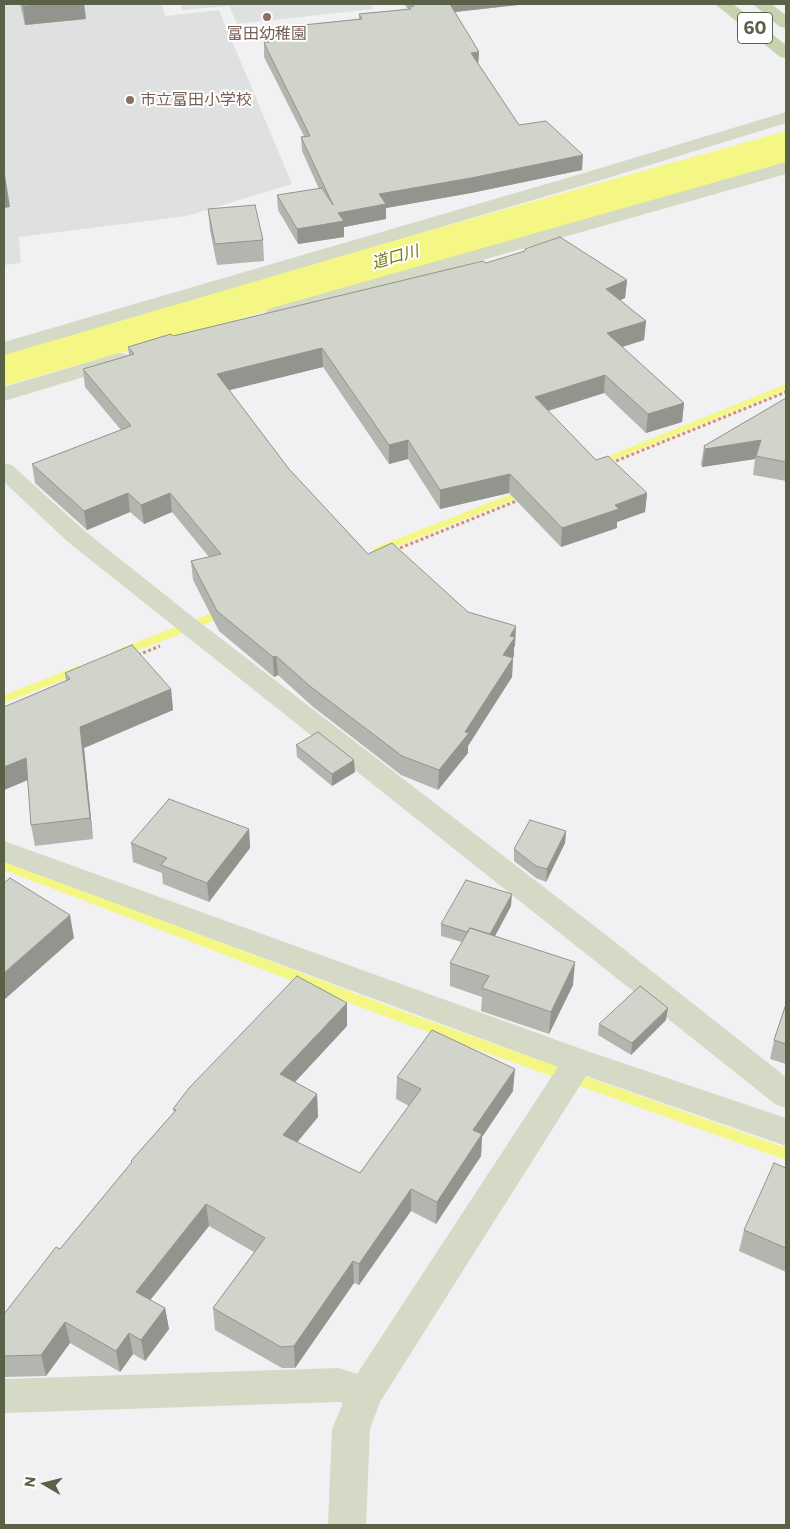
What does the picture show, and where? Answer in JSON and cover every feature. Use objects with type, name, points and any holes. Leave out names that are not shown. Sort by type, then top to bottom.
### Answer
[{"type":"main road","name":"60","points":[[723,4],[786,53]]},
{"type":"main road","name":"60","points":[[761,4],[786,23]]},
{"type":"street","points":[[4,349],[581,180],[786,117]]},
{"type":"street","points":[[256,318],[786,168]]},
{"type":"street","points":[[4,394],[142,352]]},
{"type":"street","points":[[4,470],[77,536],[786,1096]]},
{"type":"street","points":[[4,851],[573,1072],[786,1132]]},
{"type":"street","points":[[347,1525],[351,1430],[365,1393],[573,1072]]},
{"type":"street","points":[[4,1396],[339,1384],[365,1393]]},
{"type":"path","points":[[602,467],[786,392]]},
{"type":"path","points":[[390,553],[528,497]]},
{"type":"path","points":[[132,658],[191,627]]},
{"type":"shaded area","name":"市立富田小学校","points":[[4,4],[161,4],[166,16],[219,10],[292,184],[187,216],[19,237],[21,263],[4,265]]},
{"type":"shaded area","name":"富田幼稚園","points":[[180,4],[370,4],[373,9],[237,24],[229,6],[182,10]]},
{"type":"building","points":[[22,4],[50,4],[23,6]]},
{"type":"building","points":[[412,4],[450,4],[479,52],[471,53],[519,125],[546,121],[583,155],[471,178],[379,194],[386,204],[338,213],[344,221],[297,229],[277,195],[322,188],[333,205],[301,137],[310,136],[264,43],[269,42],[264,29],[362,19],[359,14],[411,9],[409,7],[414,6]]},
{"type":"building","points":[[255,205],[263,240],[215,244],[208,209]]},
{"type":"building","points":[[560,237],[627,280],[606,289],[646,321],[607,333],[684,403],[648,414],[605,375],[535,397],[596,460],[608,456],[647,493],[615,505],[619,509],[562,528],[510,474],[440,490],[408,440],[389,445],[322,348],[217,374],[289,469],[368,554],[392,543],[468,612],[516,626],[510,636],[515,637],[503,655],[513,658],[465,732],[469,733],[439,770],[402,756],[311,687],[276,656],[273,657],[217,611],[191,561],[221,554],[170,493],[141,505],[128,493],[84,511],[32,464],[131,426],[83,369],[134,354],[128,347],[171,334],[173,336],[483,261],[486,263],[525,251],[525,249]]},
{"type":"building","points":[[786,398],[786,462],[756,456],[761,440],[705,449],[704,446]]},
{"type":"building","points":[[132,645],[171,689],[80,727],[90,818],[31,825],[26,758],[4,767],[4,707],[70,679],[65,673]]},
{"type":"building","points":[[318,732],[354,760],[332,774],[296,745]]},
{"type":"building","points":[[169,799],[249,829],[207,883],[161,865],[167,858],[131,843]]},
{"type":"building","points":[[530,820],[566,831],[547,869],[536,866],[514,849]]},
{"type":"building","points":[[10,878],[70,915],[4,973],[4,883]]},
{"type":"building","points":[[466,880],[512,894],[490,934],[470,928],[467,932],[441,924]]},
{"type":"building","points":[[470,928],[575,962],[551,1012],[482,988],[489,976],[450,963]]},
{"type":"building","points":[[297,976],[347,1003],[280,1074],[317,1094],[283,1135],[360,1173],[421,1089],[397,1077],[432,1030],[515,1069],[473,1130],[482,1134],[437,1202],[411,1189],[359,1264],[353,1261],[294,1346],[281,1347],[213,1308],[265,1238],[206,1204],[136,1292],[165,1308],[141,1340],[129,1333],[116,1351],[65,1322],[41,1355],[4,1356],[4,1314],[56,1247],[60,1249],[131,1161],[176,1110],[173,1109],[189,1088]]},
{"type":"building","points":[[640,986],[668,1008],[632,1043],[599,1024]]},
{"type":"building","points":[[786,1004],[786,1044],[774,1040]]},
{"type":"building","points":[[774,1163],[786,1168],[786,1248],[744,1230]]},
{"type":"waterway","name":"道口川","points":[[4,368],[786,147]]},
{"type":"waterway","points":[[594,464],[786,387]]},
{"type":"waterway","points":[[378,550],[529,490]]},
{"type":"waterway","points":[[120,653],[227,611]]},
{"type":"waterway","points":[[4,699],[80,669]]},
{"type":"waterway","points":[[4,865],[394,1014],[786,1154]]},
{"type":"place","name":"富田幼稚園","points":[[267,17]]},
{"type":"place","name":"市立富田小学校","points":[[130,100]]}]
